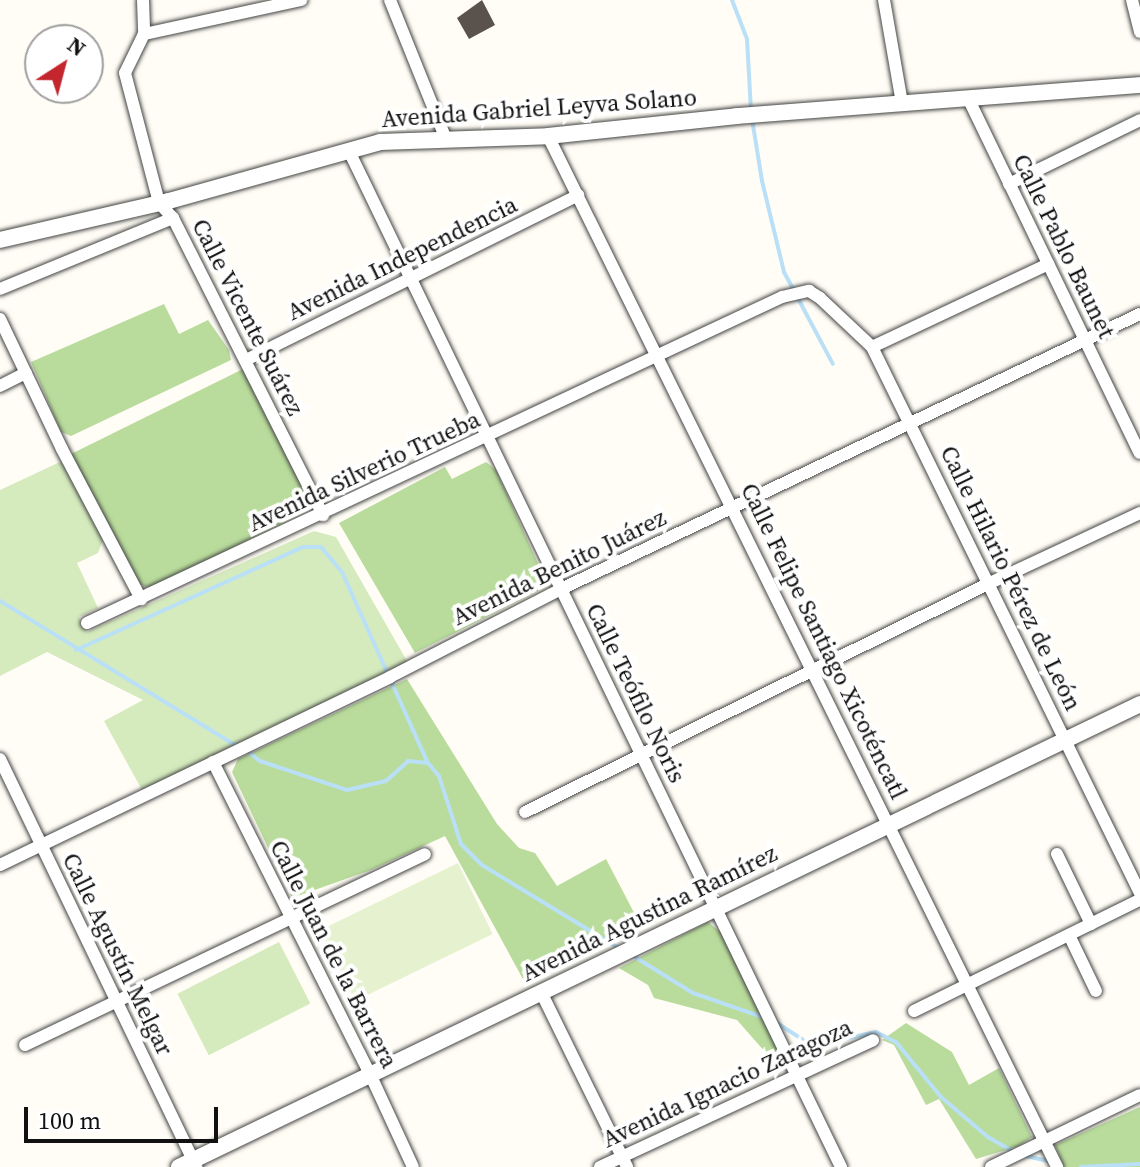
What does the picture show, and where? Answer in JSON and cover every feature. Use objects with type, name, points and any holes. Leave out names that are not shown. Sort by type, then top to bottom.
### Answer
[{"type":"street","name":"Calle Vicente Suárez","points":[[143,0],[144,34],[125,73],[159,203],[173,218],[323,515]]},
{"type":"street","points":[[144,34],[301,0]]},
{"type":"street","points":[[390,0],[445,137]]},
{"type":"street","points":[[884,0],[902,103]]},
{"type":"street","points":[[1132,0],[1140,32]]},
{"type":"street","name":"Avenida Gabriel Leyva Solano","points":[[0,240],[159,203],[380,142],[445,137],[548,136],[737,116],[1140,85]]},
{"type":"street","name":"Calle Pablo Baunet","points":[[969,100],[1140,453]]},
{"type":"street","points":[[1009,184],[1140,120]]},
{"type":"street","name":"Calle Felipe Santiago Xicoténcatl","points":[[548,136],[1057,1167]]},
{"type":"street","name":"Calle Teófilo Noris","points":[[349,151],[841,1167]]},
{"type":"street","name":"Avenida Independencia","points":[[246,360],[578,195]]},
{"type":"street","points":[[0,289],[173,218]]},
{"type":"street","points":[[872,347],[1048,264]]},
{"type":"street","name":"Avenida Silverio Trueba","points":[[87,623],[793,293],[809,291],[820,298]]},
{"type":"street","name":"Calle Hilario Pérez de León","points":[[820,298],[872,347],[1140,893]]},
{"type":"street","name":"Avenida Benito Juárez","points":[[0,865],[376,684],[561,589],[1140,314]]},
{"type":"street","points":[[0,319],[141,599]]},
{"type":"street","points":[[0,386],[26,373]]},
{"type":"street","points":[[525,812],[815,672],[990,583],[1140,513]]},
{"type":"street","name":"Avenida Agustina Ramírez","points":[[189,1165],[658,934],[1140,704]]},
{"type":"street","name":"Calle Agustín Melgar","points":[[0,759],[117,1001],[189,1165]]},
{"type":"street","name":"Calle Juan de la Barrera","points":[[213,762],[370,1074],[413,1167]]},
{"type":"street","points":[[25,1045],[425,854]]},
{"type":"street","points":[[1057,854],[1091,924]]},
{"type":"street","points":[[914,1011],[1140,900]]},
{"type":"street","points":[[1069,935],[1096,991]]},
{"type":"street","points":[[541,992],[625,1162]]},
{"type":"street","name":"Avenida Ignacio Zaragoza","points":[[600,1167],[625,1162],[873,1040]]},
{"type":"street","points":[[991,1167],[1140,1095]]},
{"type":"green space","points":[[164,304],[179,334],[208,320],[229,350],[231,360],[71,436],[61,432],[31,362]]},
{"type":"green space","points":[[243,369],[313,508],[150,588],[138,584],[71,454]]},
{"type":"green space","points":[[62,461],[104,537],[98,553],[77,563],[98,608],[79,617],[87,632],[314,531],[336,537],[407,661],[400,669],[142,790],[104,721],[143,700],[47,652],[0,676],[0,490]]},
{"type":"green space","points":[[486,462],[496,470],[548,586],[415,653],[339,523],[445,467],[452,479]]},
{"type":"green space","points":[[407,679],[497,824],[519,848],[535,853],[557,886],[606,859],[641,926],[524,981],[445,836],[371,870],[292,898],[232,772],[238,759]]},
{"type":"green space","points":[[458,863],[493,934],[355,1001],[320,930]]},
{"type":"green space","points":[[708,922],[723,934],[784,1055],[774,1062],[737,1020],[654,998],[648,985],[619,968]]},
{"type":"green space","points":[[279,942],[310,1003],[209,1055],[177,994]]},
{"type":"green space","points":[[906,1023],[952,1052],[969,1085],[999,1068],[1032,1137],[1019,1146],[976,1159],[939,1099],[926,1105],[894,1045],[882,1040]]},
{"type":"green space","points":[[1140,1107],[1140,1167],[1064,1167],[1055,1145]]},
{"type":"building","points":[[482,0],[495,25],[469,39],[457,18]]},
{"type":"waterway","points":[[732,0],[747,39],[751,110]]},
{"type":"waterway","points":[[752,119],[762,181],[784,272],[833,364]]},
{"type":"waterway","points":[[76,650],[303,547],[321,547],[342,572],[428,763]]},
{"type":"waterway","points":[[0,601],[237,746]]},
{"type":"waterway","points":[[245,749],[260,761],[347,790],[386,781],[408,761],[428,763],[439,776],[461,844],[482,865],[622,950]]},
{"type":"waterway","points":[[630,954],[693,993],[765,1018]]},
{"type":"waterway","points":[[774,1021],[805,1041],[827,1043],[876,1032],[896,1042],[941,1097],[988,1137],[1014,1152]]},
{"type":"waterway","points":[[1022,1155],[1052,1162]]},
{"type":"waterway","points":[[1081,1167],[1140,1164]]}]
